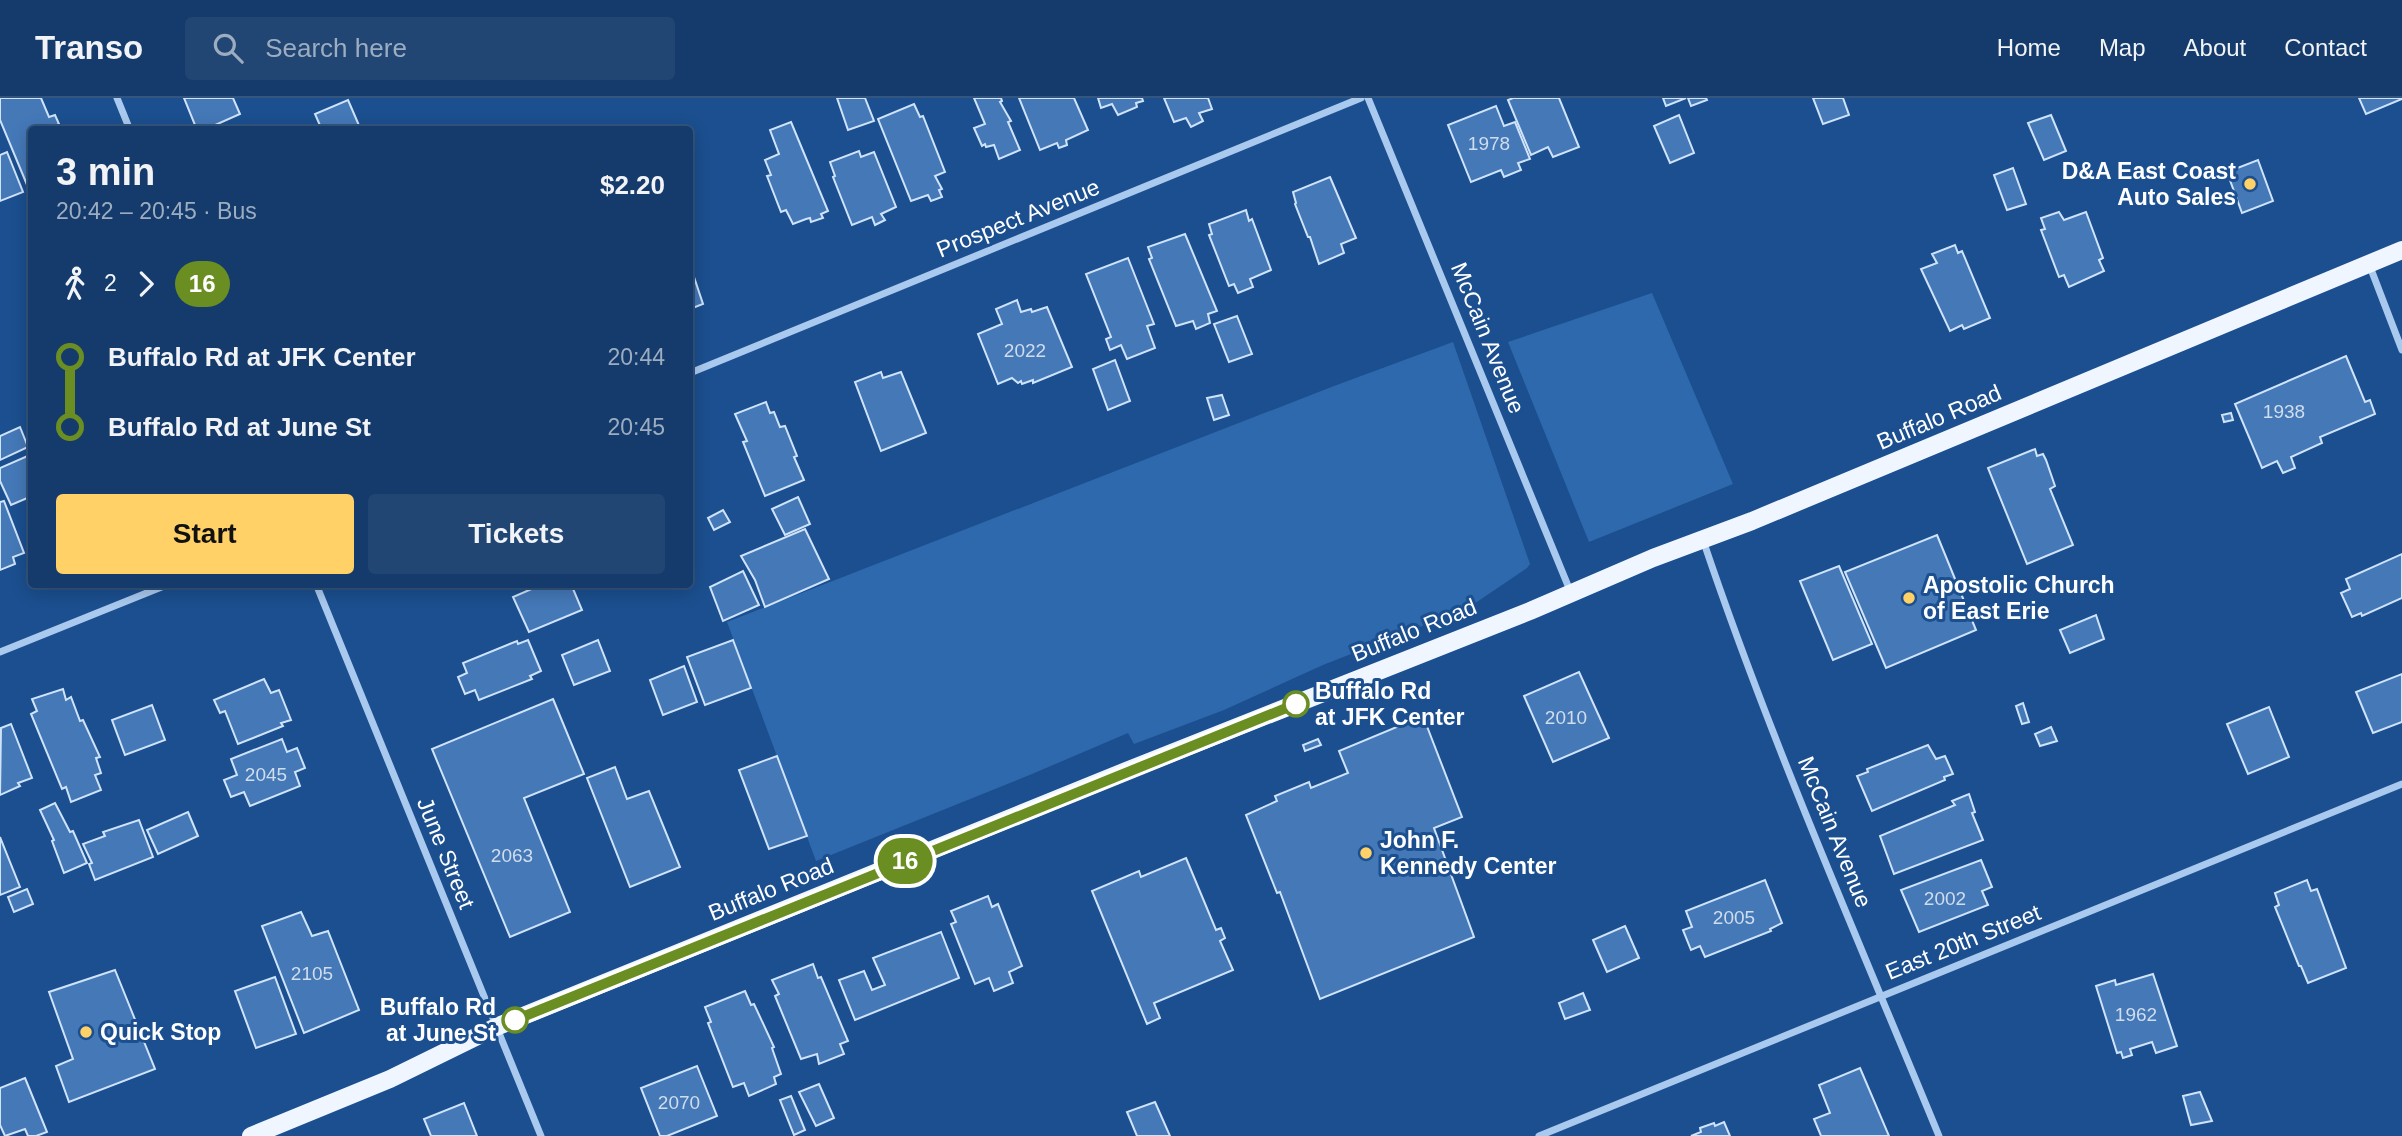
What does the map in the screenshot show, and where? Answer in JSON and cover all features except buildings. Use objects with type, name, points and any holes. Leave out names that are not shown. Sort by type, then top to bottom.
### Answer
[{"type":"main road","name":"Buffalo Road","points":[[251,1136],[390,1079],[496,1027],[1752,521],[2402,250]]},
{"type":"street","points":[[117,98],[128,126]]},
{"type":"street","name":"Prospect Avenue","points":[[693,372],[1361,98]]},
{"type":"street","name":"McCain Avenue","points":[[1368,98],[1572,593]]},
{"type":"street","points":[[2369,263],[2402,350]]},
{"type":"street","name":"McCain Avenue","points":[[1702,540],[1740,647],[1939,1136]]},
{"type":"street","points":[[0,652],[159,588]]},
{"type":"street","name":"June Street","points":[[318,588],[541,1136]]},
{"type":"street","name":"East 20th Street","points":[[1539,1136],[2402,784]]},
{"type":"shaded area","points":[[1652,293],[1733,484],[1589,542],[1508,342]]},
{"type":"shaded area","points":[[1453,342],[1530,564],[1527,568],[1468,608],[1323,665],[1224,710],[1134,744],[1128,733],[816,861],[727,622]]},
{"type":"bus line","name":"16","points":[[515,1020],[1296,704]]},
{"type":"place","name":"D&A East Coast Auto Sales","points":[[2250,184]]},
{"type":"place","name":"Apostolic Church of East Erie","points":[[1909,598]]},
{"type":"place","name":"Buffalo Rd at JFK Center","points":[[1296,704]]},
{"type":"place","name":"John F. Kennedy Center","points":[[1366,853]]},
{"type":"place","name":"Buffalo Rd at June St","points":[[515,1020]]},
{"type":"place","name":"Quick Stop","points":[[86,1032]]}]
